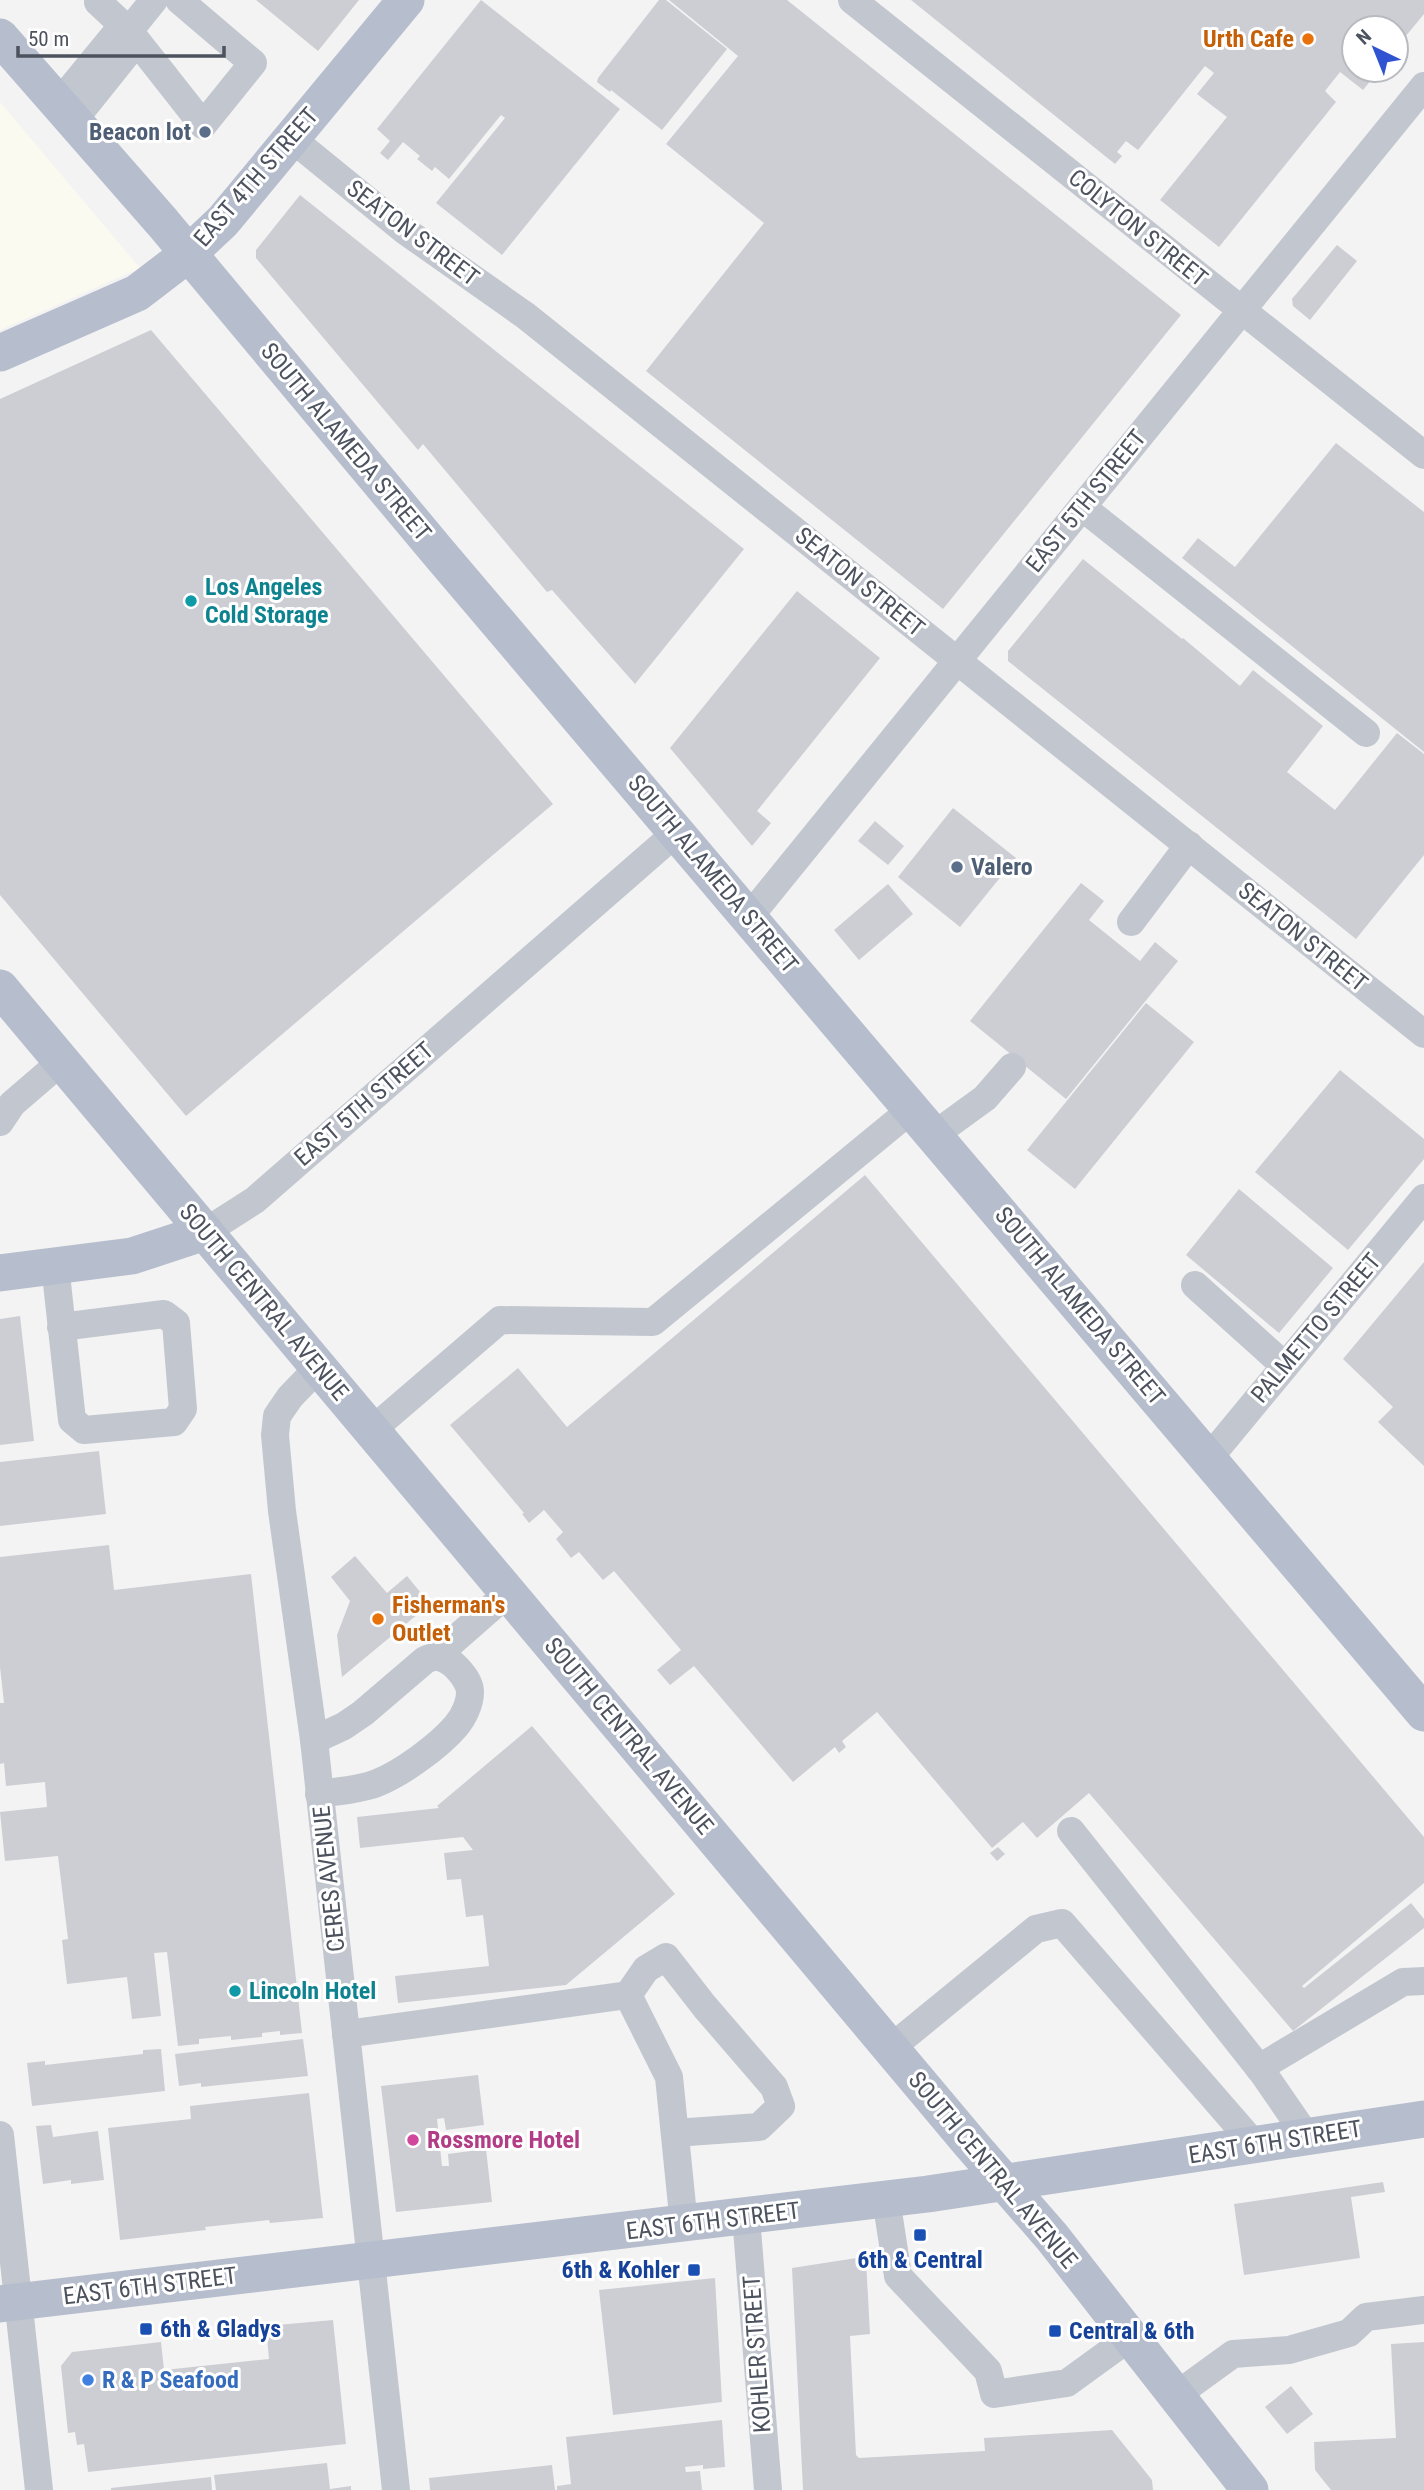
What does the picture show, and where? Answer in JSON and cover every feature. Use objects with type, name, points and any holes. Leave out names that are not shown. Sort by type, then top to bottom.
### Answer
[{"type":"main road","name":"EAST 4TH STREET","points":[[0,353],[137,293],[188,254],[223,221],[406,0]]},
{"type":"main road","name":"SOUTH ALAMEDA STREET","points":[[0,37],[188,254],[1424,1713]]},
{"type":"main road","name":"SOUTH CENTRAL AVENUE","points":[[0,988],[970,2143],[1052,2237],[1250,2490]]},
{"type":"main road","name":"EAST 5TH STREET","points":[[0,1273],[132,1256],[205,1232]]},
{"type":"main road","name":"EAST 6TH STREET","points":[[9,2303],[886,2199],[1424,2119]]},
{"type":"street","points":[[100,0],[98,2],[129,31],[203,125],[253,63],[179,0]]},
{"type":"street","points":[[66,113],[117,32],[129,31],[154,0]]},
{"type":"street","name":"COLYTON STREET","points":[[852,0],[1424,456]]},
{"type":"street","name":"EAST 5TH STREET","points":[[749,917],[1424,86]]},
{"type":"street","name":"SEATON STREET","points":[[291,138],[404,230],[526,316],[1424,1034]]},
{"type":"street","points":[[1082,507],[1366,733]]},
{"type":"street","name":"EAST 5TH STREET","points":[[205,1232],[255,1200],[677,832]]},
{"type":"street","points":[[1131,922],[1189,845]]},
{"type":"street","points":[[0,1122],[12,1104],[62,1061]]},
{"type":"street","points":[[372,1430],[500,1320],[653,1322],[923,1122],[985,1098],[1012,1067]]},
{"type":"street","name":"PALMETTO STREET","points":[[1209,1458],[1424,1198]]},
{"type":"street","points":[[55,1265],[61,1327],[72,1420],[84,1430],[174,1422],[183,1409],[176,1323],[164,1314],[61,1327]]},
{"type":"street","points":[[1195,1285],[1285,1366]]},
{"type":"street","name":"CERES AVENUE","points":[[318,1368],[290,1397],[277,1416],[275,1435],[282,1511],[314,1740],[396,2490]]},
{"type":"street","points":[[314,1740],[344,1726],[425,1660],[436,1656],[508,1593]]},
{"type":"street","points":[[319,1794],[378,1783],[442,1741],[457,1725],[467,1707],[470,1690],[461,1674],[448,1660],[436,1656]]},
{"type":"street","points":[[1071,1831],[1259,2068],[1307,2137]]},
{"type":"street","points":[[892,2048],[1036,1929],[1062,1923],[1255,2145]]},
{"type":"street","points":[[346,2034],[628,1995],[646,1969],[666,1957],[774,2087],[781,2106],[759,2127],[675,2133]]},
{"type":"street","points":[[1259,2068],[1403,1982],[1424,1981]]},
{"type":"street","points":[[628,1995],[669,2077],[684,2225]]},
{"type":"street","points":[[0,2136],[9,2303],[39,2490]]},
{"type":"street","points":[[886,2199],[898,2276],[988,2371],[994,2394],[1067,2383],[1129,2338]]},
{"type":"street","name":"KOHLER STREET","points":[[746,2217],[768,2490]]},
{"type":"street","points":[[1175,2396],[1233,2354],[1289,2350],[1349,2333],[1366,2317],[1424,2310]]},
{"type":"shaded area","points":[[0,102],[140,268],[0,330]]},
{"type":"building","points":[[256,0],[359,0],[318,51]]},
{"type":"building","points":[[481,0],[620,109],[502,255],[436,203],[505,118],[501,115],[449,179],[435,167],[432,171],[417,159],[420,156],[403,142],[388,160],[380,153],[390,141],[377,129]]},
{"type":"building","points":[[659,0],[666,0],[727,49],[662,130],[597,82]]},
{"type":"building","points":[[669,0],[787,0],[1181,315],[943,609],[646,371],[764,223],[666,144],[738,56]]},
{"type":"building","points":[[911,0],[1424,0],[1424,14],[1410,31],[1410,14],[1340,14],[1340,72],[1325,91],[1336,102],[1219,247],[1160,200],[1227,117],[1197,94],[1214,73],[1205,66],[1138,150],[1126,141],[1117,152],[1122,156],[1115,164]]},
{"type":"building","points":[[1355,84],[1368,84],[1363,90]]},
{"type":"building","points":[[300,195],[744,549],[635,684],[552,590],[547,592],[423,444],[418,450],[256,258],[256,250]]},
{"type":"building","points":[[1337,245],[1357,261],[1310,320],[1293,306],[1292,299]]},
{"type":"building","name":"Los Angeles Cold Storage","points":[[151,330],[553,804],[186,1116],[0,895],[0,399]]},
{"type":"building","points":[[1336,443],[1424,512],[1424,752],[1182,558],[1198,538],[1235,567]]},
{"type":"building","points":[[1083,559],[1240,686],[1253,670],[1323,726],[1287,772],[1335,810],[1397,733],[1424,754],[1424,855],[1356,939],[1008,661],[1008,651]]},
{"type":"building","points":[[797,591],[880,658],[757,811],[771,823],[752,846],[670,748]]},
{"type":"building","name":"Valero","points":[[953,808],[1016,858],[960,927],[898,877]]},
{"type":"building","points":[[875,821],[904,846],[888,865],[858,841]]},
{"type":"building","points":[[1081,883],[1104,901],[1089,920],[1140,961],[1155,942],[1178,961],[1066,1099],[970,1021]]},
{"type":"building","points":[[888,884],[913,914],[859,960],[834,930]]},
{"type":"building","points":[[1146,1003],[1194,1042],[1075,1189],[1027,1150]]},
{"type":"building","points":[[1340,1070],[1424,1139],[1424,1159],[1348,1250],[1255,1172]]},
{"type":"building","points":[[865,1175],[1424,1837],[1424,1883],[1302,1986],[1304,1988],[1411,1903],[1424,1919],[1424,1928],[1293,2031],[1089,1793],[1037,1838],[1023,1822],[992,1848],[877,1712],[842,1741],[846,1747],[839,1753],[835,1747],[793,1782],[694,1666],[670,1685],[657,1670],[681,1650],[614,1571],[603,1580],[579,1552],[571,1558],[556,1539],[563,1532],[544,1510],[529,1523],[522,1514],[524,1513],[450,1425],[518,1368],[567,1427]]},
{"type":"building","points":[[1239,1189],[1333,1268],[1279,1333],[1186,1255]]},
{"type":"building","points":[[1424,1262],[1424,1466],[1378,1422],[1393,1407],[1343,1359]]},
{"type":"building","points":[[20,1316],[34,1441],[0,1445],[0,1319]]},
{"type":"building","points":[[99,1451],[106,1514],[0,1526],[0,1462]]},
{"type":"building","points":[[109,1545],[114,1590],[251,1574],[302,2033],[280,2035],[280,2031],[262,2033],[262,2037],[199,2039],[199,2044],[178,2046],[167,1952],[154,1953],[161,2016],[132,2019],[127,1977],[67,1984],[62,1940],[68,1939],[58,1856],[5,1861],[0,1812],[47,1807],[45,1782],[6,1786],[4,1763],[0,1764],[0,1703],[4,1703],[0,1667],[0,1557]]},
{"type":"building","name":"Fisherman's Outlet","points":[[355,1556],[387,1593],[407,1576],[430,1604],[342,1677],[337,1635],[350,1601],[331,1577]]},
{"type":"building","points":[[532,1726],[675,1894],[566,1985],[398,2003],[395,1976],[489,1966],[483,1915],[466,1917],[461,1879],[447,1880],[444,1853],[473,1850],[463,1837],[360,1848],[357,1817],[439,1808],[437,1806]]},
{"type":"building","points":[[998,1847],[1005,1854],[997,1861],[990,1853]]},
{"type":"building","points":[[303,2039],[308,2076],[201,2087],[201,2083],[179,2086],[175,2054]]},
{"type":"building","points":[[161,2049],[165,2091],[32,2106],[27,2063],[45,2061],[45,2065],[143,2054],[143,2050]]},
{"type":"building","name":"Rossmore Hotel","points":[[478,2075],[484,2125],[446,2130],[444,2118],[437,2119],[442,2166],[449,2166],[448,2154],[486,2149],[492,2202],[396,2212],[381,2086]]},
{"type":"building","points":[[309,2093],[323,2218],[270,2223],[269,2220],[120,2240],[108,2128],[191,2119],[190,2106]]},
{"type":"building","points":[[51,2125],[53,2137],[98,2131],[104,2180],[71,2184],[71,2180],[43,2184],[36,2126]]},
{"type":"building","points":[[1383,2182],[1385,2192],[1351,2197],[1360,2258],[1244,2275],[1234,2204]]},
{"type":"building","points":[[863,2257],[866,2260],[870,2334],[850,2336],[856,2455],[859,2458],[985,2451],[984,2438],[1112,2430],[1152,2480],[1153,2490],[803,2490],[792,2268]]},
{"type":"building","points":[[715,2278],[722,2402],[613,2415],[599,2290]]},
{"type":"building","points":[[333,2320],[346,2444],[88,2472],[84,2444],[77,2445],[75,2432],[68,2433],[61,2366],[72,2352],[161,2342],[164,2370],[269,2359],[266,2326]]},
{"type":"building","points":[[1424,2342],[1424,2490],[1331,2490],[1315,2470],[1314,2442],[1396,2438],[1391,2344]]},
{"type":"building","points":[[1291,2386],[1313,2414],[1287,2434],[1265,2407]]},
{"type":"building","points":[[722,2420],[725,2467],[685,2467],[686,2472],[700,2471],[702,2490],[557,2490],[557,2486],[571,2484],[566,2437]]},
{"type":"building","points":[[327,2463],[330,2489],[351,2486],[351,2490],[216,2490],[214,2475]]},
{"type":"building","points":[[552,2465],[555,2490],[430,2490],[429,2478]]},
{"type":"building","points":[[211,2477],[212,2490],[111,2490],[111,2488]]},
{"type":"place","name":"Urth Cafe","points":[[1308,39]]},
{"type":"place","name":"Beacon lot","points":[[205,132]]},
{"type":"place","name":"Los Angeles Cold Storage","points":[[191,601]]},
{"type":"place","name":"Valero","points":[[957,867]]},
{"type":"place","name":"Fisherman's Outlet","points":[[378,1619]]},
{"type":"place","name":"Lincoln Hotel","points":[[235,1991]]},
{"type":"place","name":"Rossmore Hotel","points":[[413,2140]]},
{"type":"place","name":"6th & Central","points":[[920,2235]]},
{"type":"place","name":"6th & Kohler","points":[[694,2270]]},
{"type":"place","name":"6th & Gladys","points":[[146,2329]]},
{"type":"place","name":"Central & 6th","points":[[1055,2331]]},
{"type":"place","name":"R & P Seafood","points":[[88,2380]]}]
